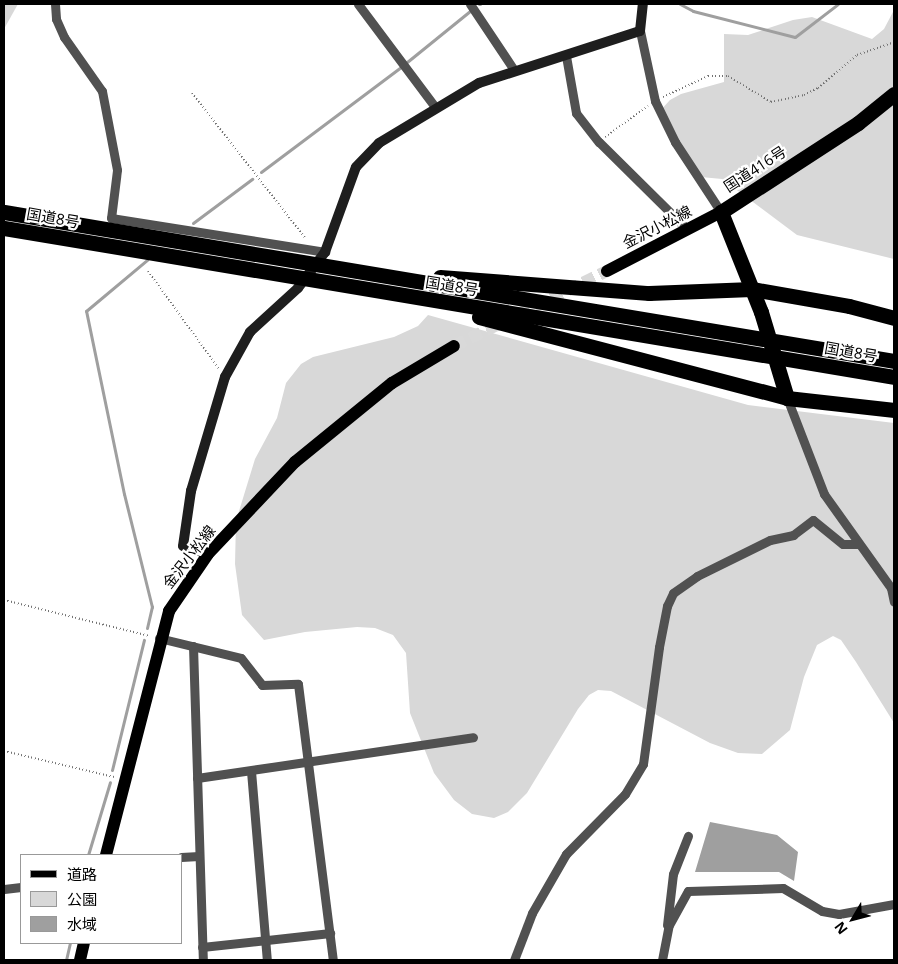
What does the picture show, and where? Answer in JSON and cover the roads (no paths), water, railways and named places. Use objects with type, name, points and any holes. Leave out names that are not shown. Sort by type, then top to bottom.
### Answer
[{"type":"highway","name":"国道416号","points":[[786,398],[752,290],[721,212],[858,123],[894,94]]},
{"type":"highway","name":"国道8号","points":[[4,212],[324,256],[388,277],[719,340],[832,359],[894,377]]},
{"type":"highway","name":"国道8号","points":[[4,228],[325,283],[719,340]]},
{"type":"highway","points":[[388,277],[470,278],[649,293],[752,290],[849,306],[894,318]]},
{"type":"highway","points":[[383,292],[786,398],[894,410]]},
{"type":"highway","name":"国道8号","points":[[832,359],[894,361]]},
{"type":"main road","name":"金沢小松線","points":[[607,271],[721,212]]},
{"type":"main road","name":"金沢小松線","points":[[106,854],[159,638],[169,611],[208,554],[295,462],[392,383],[454,346]]},
{"type":"main road","points":[[80,960],[84,944]]},
{"type":"street","points":[[55,4],[56,19],[64,38],[102,91],[117,170],[111,218],[324,256]]},
{"type":"street","points":[[358,4],[435,107]]},
{"type":"street","points":[[470,4],[514,70]]},
{"type":"street","points":[[643,4],[640,31],[655,101],[675,142],[721,212]]},
{"type":"street","points":[[208,554],[183,546],[191,492],[225,377],[250,332],[298,288],[324,256],[356,167],[379,143],[435,107],[478,83],[640,31]]},
{"type":"street","points":[[566,56],[576,113],[598,142],[687,229]]},
{"type":"street","points":[[786,398],[824,494],[891,588],[894,602]]},
{"type":"street","points":[[514,960],[532,913],[566,854],[626,794],[643,764],[659,647],[667,606],[674,593],[697,576],[770,540],[793,535],[813,520],[843,544],[858,544]]},
{"type":"street","points":[[159,638],[241,658],[262,685],[298,684],[333,960]]},
{"type":"street","points":[[193,646],[203,960]]},
{"type":"street","points":[[197,778],[473,737]]},
{"type":"street","points":[[251,771],[267,960]]},
{"type":"street","points":[[666,938],[673,874],[688,836]]},
{"type":"street","points":[[182,857],[199,856]]},
{"type":"street","points":[[4,889],[20,887]]},
{"type":"street","points":[[662,960],[669,925],[688,891],[783,888],[822,910],[839,914],[894,904]]},
{"type":"street","points":[[202,947],[330,934]]},
{"type":"water","points":[[710,822],[777,835],[798,852],[794,881],[779,872],[695,872]]},
{"type":"waterway","points":[[680,4],[693,11],[795,37],[838,4]]},
{"type":"waterway","points":[[407,62],[470,11]]},
{"type":"waterway","points":[[261,172],[401,67]]},
{"type":"waterway","points":[[193,223],[252,179]]},
{"type":"waterway","points":[[147,260],[86,311],[124,494],[152,607],[147,628]]},
{"type":"waterway","points":[[112,770],[144,640]]},
{"type":"waterway","points":[[88,854],[110,782]]},
{"type":"waterway","points":[[66,960],[70,944]]},
{"type":"tunnel","points":[[454,346],[607,271]]}]
